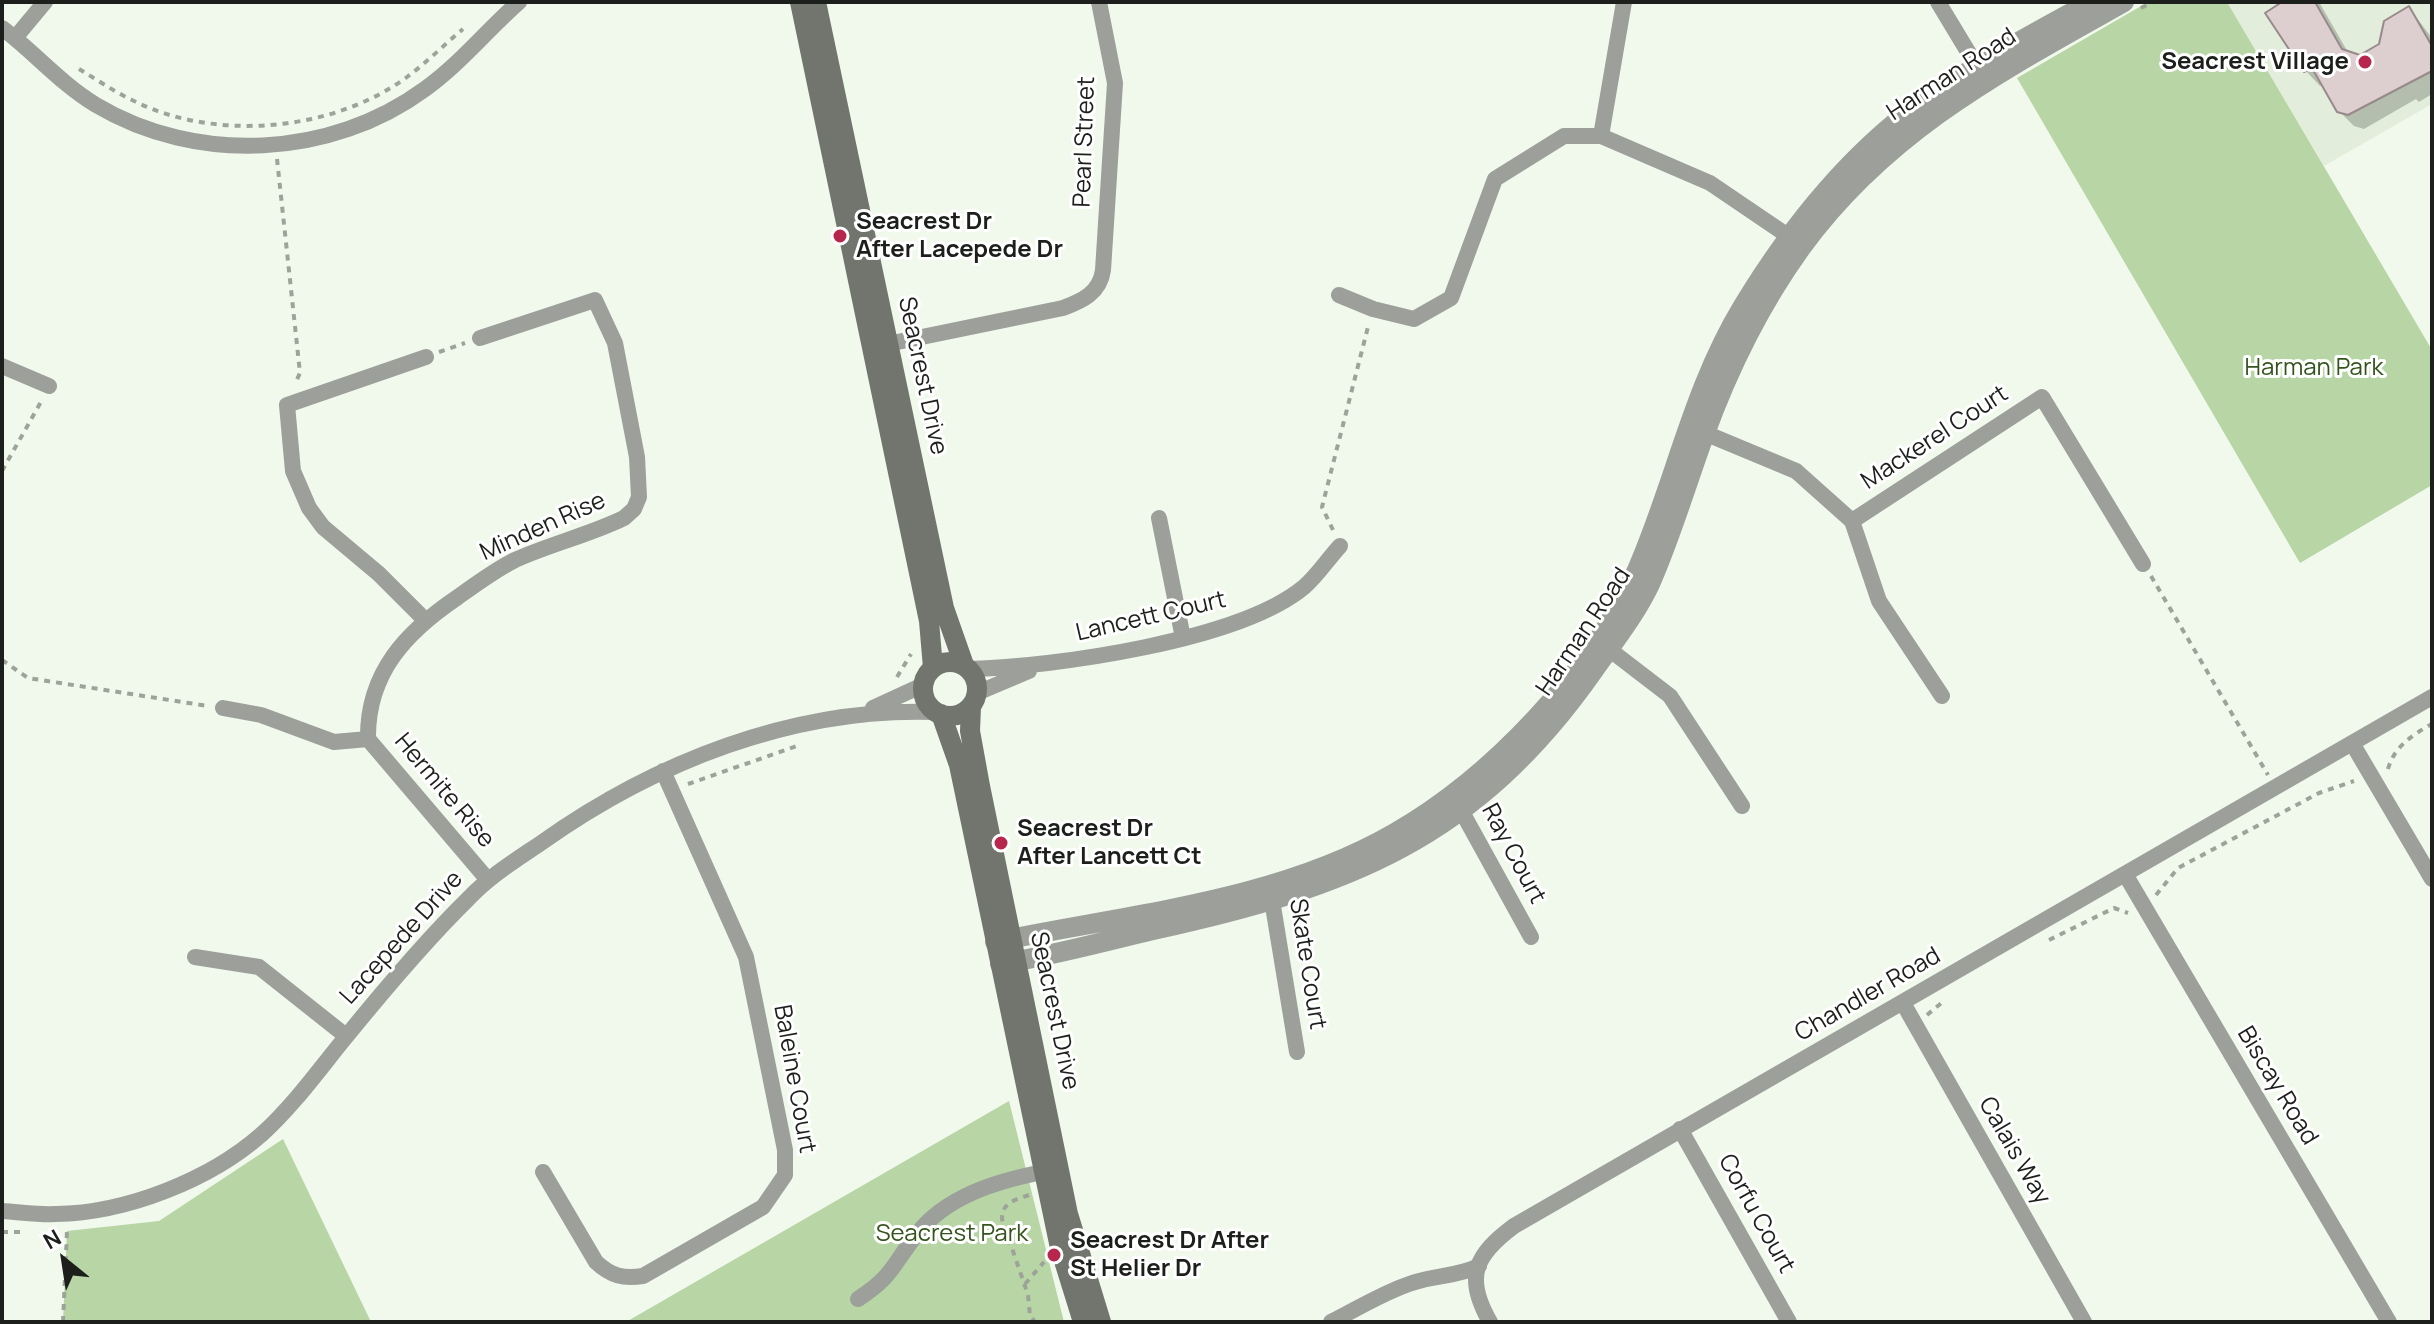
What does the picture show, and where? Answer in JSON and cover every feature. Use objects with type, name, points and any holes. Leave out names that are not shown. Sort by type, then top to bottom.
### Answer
[{"type":"main road","name":"Seacrest Drive","points":[[800,2],[944,608],[967,667],[975,675],[974,754],[1004,940],[1043,1172],[1060,1248],[1083,1322]]},
{"type":"main road","name":"Seacrest Drive","points":[[816,2],[929,621],[925,700],[938,713],[959,765],[1004,940]]},
{"type":"main road","points":[[928,677],[948,662],[967,667]]},
{"type":"main road","points":[[938,713],[957,715],[974,700]]},
{"type":"main road","name":"Seacrest Drive","points":[[1008,963],[1068,1214],[1101,1322]]},
{"type":"street","points":[[45,2],[9,33],[72,88],[114,115],[203,143],[275,146],[355,127],[410,99],[456,63],[519,2]]},
{"type":"street","name":"Pearl Street","points":[[881,345],[1063,308],[1083,300],[1102,279],[1115,83],[1099,2]]},
{"type":"street","points":[[1601,136],[1624,2]]},
{"type":"street","points":[[1938,2],[1981,73]]},
{"type":"street","name":"Harman Road","points":[[1004,940],[1199,902],[1332,882],[1382,861],[1458,803],[1511,770],[1541,738],[1602,644],[1649,587],[1697,430],[1769,297],[1795,241],[1893,146],[1981,73],[2091,2]]},
{"type":"street","name":"Harman Road","points":[[1981,73],[2129,7]]},
{"type":"street","points":[[1339,295],[1373,309],[1414,319],[1451,298],[1495,179],[1564,136],[1601,136],[1710,183],[1795,241]]},
{"type":"street","name":"Minden Rise","points":[[368,739],[368,716],[378,679],[408,635],[425,620],[515,561],[624,518],[634,509],[639,497],[637,457],[615,343],[595,300],[480,338]]},
{"type":"street","points":[[425,620],[379,574],[323,527],[309,508],[293,471],[287,405],[426,357]]},
{"type":"street","points":[[2,366],[49,386]]},
{"type":"street","name":"Mackerel Court","points":[[1852,521],[2042,397],[2143,564]]},
{"type":"street","points":[[1697,430],[1796,471],[1852,521],[1879,601],[1942,696]]},
{"type":"street","points":[[1159,518],[1183,638]]},
{"type":"street","name":"Lancett Court","points":[[967,667],[1041,665],[1231,626],[1303,588],[1340,546]]},
{"type":"street","points":[[1602,644],[1670,696],[1742,806]]},
{"type":"street","name":"Lancett Court","points":[[974,700],[1041,665]]},
{"type":"street","name":"Lacepede Drive","points":[[864,712],[928,677]]},
{"type":"street","name":"Chandler Road","points":[[1479,1266],[1487,1246],[1514,1226],[2432,697]]},
{"type":"street","name":"Hermite Rise","points":[[223,708],[269,717],[334,742],[368,739],[488,880]]},
{"type":"street","name":"Lacepede Drive","points":[[2,1211],[57,1214],[117,1206],[211,1168],[260,1136],[284,1113],[346,1036],[488,880],[582,813],[663,771],[794,725],[864,712],[938,713]]},
{"type":"street","points":[[2352,743],[2432,879]]},
{"type":"street","name":"Baleine Court","points":[[543,1172],[596,1262],[607,1272],[630,1278],[643,1276],[763,1207],[785,1175],[785,1150],[746,957],[663,771]]},
{"type":"street","name":"Ray Court","points":[[1458,803],[1531,937]]},
{"type":"street","name":"Biscay Road","points":[[2125,874],[2389,1322]]},
{"type":"street","name":"Harman Road","points":[[1008,963],[1272,892]]},
{"type":"street","name":"Skate Court","points":[[1272,892],[1297,1052]]},
{"type":"street","points":[[195,957],[259,967],[346,1036]]},
{"type":"street","name":"Calais Way","points":[[1903,1003],[2084,1322]]},
{"type":"street","name":"Corfu Court","points":[[1680,1129],[1789,1322]]},
{"type":"street","points":[[858,1299],[885,1281],[916,1234],[937,1213],[976,1190],[1043,1172]]},
{"type":"street","points":[[1331,1322],[1407,1284],[1429,1278],[1457,1277],[1479,1266]]},
{"type":"street","points":[[1479,1266],[1476,1290],[1490,1322]]},
{"type":"path","points":[[2129,7],[2153,2]]},
{"type":"path","points":[[72,65],[134,101],[179,117],[219,125],[272,125],[318,117],[365,100],[406,78],[475,19]]},
{"type":"path","points":[[275,146],[300,373],[287,405]]},
{"type":"path","points":[[1340,546],[1322,507],[1373,309]]},
{"type":"path","points":[[426,357],[480,338]]},
{"type":"path","points":[[2,471],[49,386]]},
{"type":"path","points":[[2143,564],[2275,787]]},
{"type":"path","points":[[2,660],[28,678],[223,708]]},
{"type":"path","points":[[2045,942],[2114,908],[2133,915],[2144,909],[2178,868],[2332,787],[2373,778],[2388,769],[2392,756],[2414,735],[2432,724]]},
{"type":"path","points":[[671,790],[802,745]]},
{"type":"path","points":[[1915,1025],[1953,993]]},
{"type":"path","points":[[1032,1208],[1029,1195],[1008,1202],[1002,1210],[1025,1284],[1030,1316],[1035,1322]]},
{"type":"path","points":[[63,1322],[67,1231]]},
{"type":"path","points":[[54,1232],[76,1231]]},
{"type":"path","points":[[2,1232],[27,1232]]},
{"type":"path","points":[[1025,1284],[1044,1263],[1041,1250]]},
{"type":"shaded area","name":"Seacrest Village","points":[[2227,2],[2432,2],[2432,104],[2324,166]]},
{"type":"green space","name":"Harman Park","points":[[2148,2],[2227,2],[2432,350],[2432,485],[2300,563],[2017,78]]},
{"type":"green space","name":"Seacrest Park","points":[[1009,1101],[1064,1322],[626,1322]]},
{"type":"green space","points":[[283,1139],[371,1322],[63,1322],[67,1231],[159,1221]]},
{"type":"building","name":"Seacrest Village","points":[[2282,2],[2315,2],[2342,49],[2360,55],[2379,44],[2384,21],[2409,6],[2432,46],[2432,71],[2348,115],[2337,112],[2312,68],[2304,72],[2265,13]]},
{"type":"place","name":"Seacrest Village","points":[[2365,62]]},
{"type":"place","name":"Seacrest Dr After Lacepede Dr","points":[[840,236]]},
{"type":"place","name":"Seacrest Dr After Lancett Ct","points":[[1001,843]]},
{"type":"place","name":"Seacrest Dr After St Helier Dr","points":[[1054,1255]]}]
